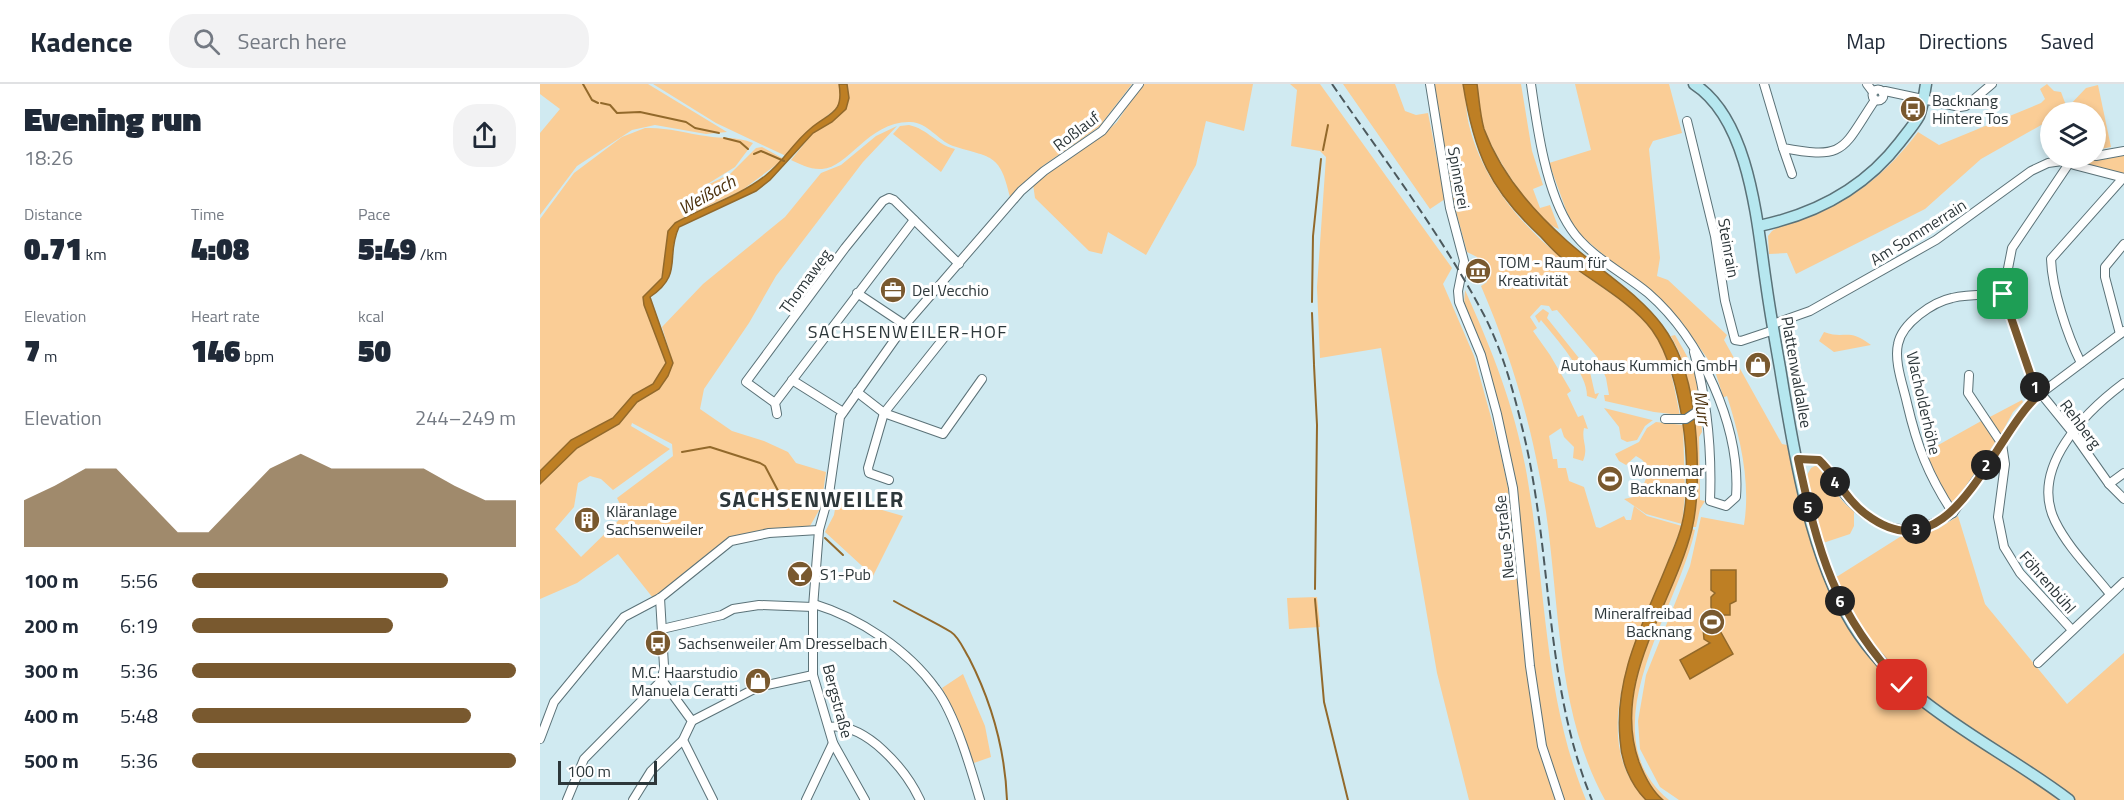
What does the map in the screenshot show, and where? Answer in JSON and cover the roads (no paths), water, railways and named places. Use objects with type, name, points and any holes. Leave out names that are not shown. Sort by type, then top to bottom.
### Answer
[{"type":"street","name":"Roßlauf","points":[[843,412],[905,325],[1021,191],[1044,171],[1102,131],[1139,84]]},
{"type":"street","name":"Spinnerei","points":[[1430,84],[1450,208],[1464,261],[1462,277]]},
{"type":"street","points":[[1531,84],[1534,112],[1551,181],[1570,229],[1654,299],[1706,365],[1732,447],[1736,497],[1726,506],[1710,501],[1710,460],[1694,352]]},
{"type":"street","name":"Plattenwaldallee","points":[[1694,84],[1722,111],[1731,126],[1759,226],[1773,327],[1798,459],[1812,522],[1830,580],[1868,647],[1902,685],[1924,704],[2069,800]]},
{"type":"street","points":[[1764,84],[1792,174]]},
{"type":"street","points":[[1867,84],[1874,96]]},
{"type":"street","points":[[1759,226],[1802,215],[1851,190],[1887,158],[1915,122],[1924,99],[1926,84]]},
{"type":"street","points":[[1783,148],[1816,154],[1840,149],[1848,142],[1879,89],[1883,93],[1885,91],[1966,106],[1992,84]]},
{"type":"street","name":"Steinrain","points":[[1687,121],[1715,236],[1725,301],[1735,340],[1740,341],[1773,327]]},
{"type":"street","points":[[2106,154],[2124,151]]},
{"type":"street","name":"Am Sommerrain","points":[[1773,327],[1810,311],[1936,240],[2040,167]]},
{"type":"street","points":[[2003,294],[2012,248],[2066,168]]},
{"type":"street","points":[[2081,363],[2062,310],[2051,259],[2123,178],[2085,168]]},
{"type":"street","name":"Thomaweg","points":[[775,403],[746,382],[845,248],[883,201],[889,198],[914,220]]},
{"type":"street","points":[[777,414],[775,403],[914,220],[959,264]]},
{"type":"street","points":[[1798,459],[1819,460],[1857,507],[1887,527],[1902,530],[1925,528],[1953,513],[2032,400],[2122,332],[2105,277],[2105,267],[2124,244]]},
{"type":"street","name":"Neue Straße","points":[[1462,277],[1458,291],[1460,309],[1480,355],[1497,414],[1513,488],[1530,666],[1542,746],[1560,800]]},
{"type":"street","points":[[857,293],[905,325]]},
{"type":"street","name":"Rehberg","points":[[2003,294],[2034,385],[2073,433],[2109,484],[2124,499]]},
{"type":"street","name":"Wacholderhöhe","points":[[1953,513],[1929,476],[1920,454],[1899,365],[1898,346],[1908,325],[1931,308],[1951,298],[2003,294]]},
{"type":"street","points":[[889,480],[869,473],[869,462],[884,413],[947,334]]},
{"type":"street","points":[[1969,375],[1968,393],[2002,444]]},
{"type":"street","points":[[857,392],[884,413],[941,434],[946,432],[957,412],[982,379]]},
{"type":"street","points":[[792,380],[843,412]]},
{"type":"street","points":[[2110,594],[2062,535],[2049,506],[2050,484],[2055,464],[2079,424],[2123,387]]},
{"type":"street","points":[[1665,419],[1682,420],[1702,408]]},
{"type":"street","name":"Bergstraße","points":[[843,412],[835,444],[829,494],[819,530],[813,605],[813,675],[833,743],[865,800]]},
{"type":"street","name":"Föhrenbühl","points":[[2002,444],[2005,464],[1998,517],[2004,548],[2020,573],[2072,630]]},
{"type":"street","points":[[2109,484],[2124,473]]},
{"type":"street","points":[[540,739],[554,702],[618,622],[660,598],[731,541],[769,532],[819,530]]},
{"type":"street","points":[[2038,663],[2124,582]]},
{"type":"street","points":[[660,598],[662,680],[692,721]]},
{"type":"street","points":[[662,629],[722,615],[733,609],[759,605],[813,605],[870,630],[915,664],[938,690],[948,711],[980,800]]},
{"type":"street","points":[[633,800],[651,771],[683,740],[692,721],[758,687],[813,675]]},
{"type":"street","points":[[567,800],[584,759],[662,680]]},
{"type":"street","points":[[829,728],[845,728],[890,755],[911,781],[920,800]]},
{"type":"street","points":[[683,740],[713,800]]},
{"type":"street","points":[[806,800],[833,743]]},
{"type":"waterway","points":[[583,84],[592,100],[598,103]]},
{"type":"waterway","points":[[601,103],[610,105],[617,113],[640,112],[686,122],[695,128],[719,133]]},
{"type":"waterway","points":[[1323,150],[1328,125]]},
{"type":"waterway","points":[[724,138],[740,142],[748,149]]},
{"type":"waterway","points":[[754,154],[761,151],[784,161]]},
{"type":"waterway","points":[[1312,302],[1313,236],[1321,159]]},
{"type":"waterway","points":[[1312,313],[1314,364]]},
{"type":"waterway","points":[[1314,365],[1317,425],[1315,589]]},
{"type":"waterway","points":[[682,452],[710,447],[760,463],[765,466],[785,504]]},
{"type":"waterway","points":[[825,538],[843,555]]},
{"type":"waterway","points":[[1315,599],[1324,702],[1348,800]]},
{"type":"waterway","points":[[894,601],[951,632],[969,658],[996,727],[1006,781],[1007,800]]},
{"type":"railway","points":[[1332,84],[1449,255],[1484,315],[1502,356],[1519,413],[1532,473],[1556,662],[1565,709],[1576,755],[1592,800]]},
{"type":"place","name":"Backnang Hintere Tos","points":[[1913,109]]},
{"type":"place","name":"TOM - Raum für Kreativität","points":[[1478,271]]},
{"type":"place","name":"Del Vecchio","points":[[893,290]]},
{"type":"place","name":"Autohaus Kummich GmbH","points":[[1758,365]]},
{"type":"place","name":"Wonnemar Backnang","points":[[1610,479]]},
{"type":"place","name":"Kläranlage Sachsenweiler","points":[[587,520]]},
{"type":"place","name":"S1-Pub","points":[[800,574]]},
{"type":"place","name":"Mineralfreibad Backnang","points":[[1712,622]]},
{"type":"place","name":"Sachsenweiler Am Dresselbach","points":[[658,643]]},
{"type":"place","name":"M.C. Haarstudio Manuela Ceratti","points":[[758,681]]},
{"type":"district","name":"SACHSENWEILER-HOF","points":[[908,332]]},
{"type":"district","name":"SACHSENWEILER","points":[[812,499]]},
{"type":"water label","name":"Weißach","points":[[707,195]]},
{"type":"water label","name":"Murr","points":[[1702,408]]}]
